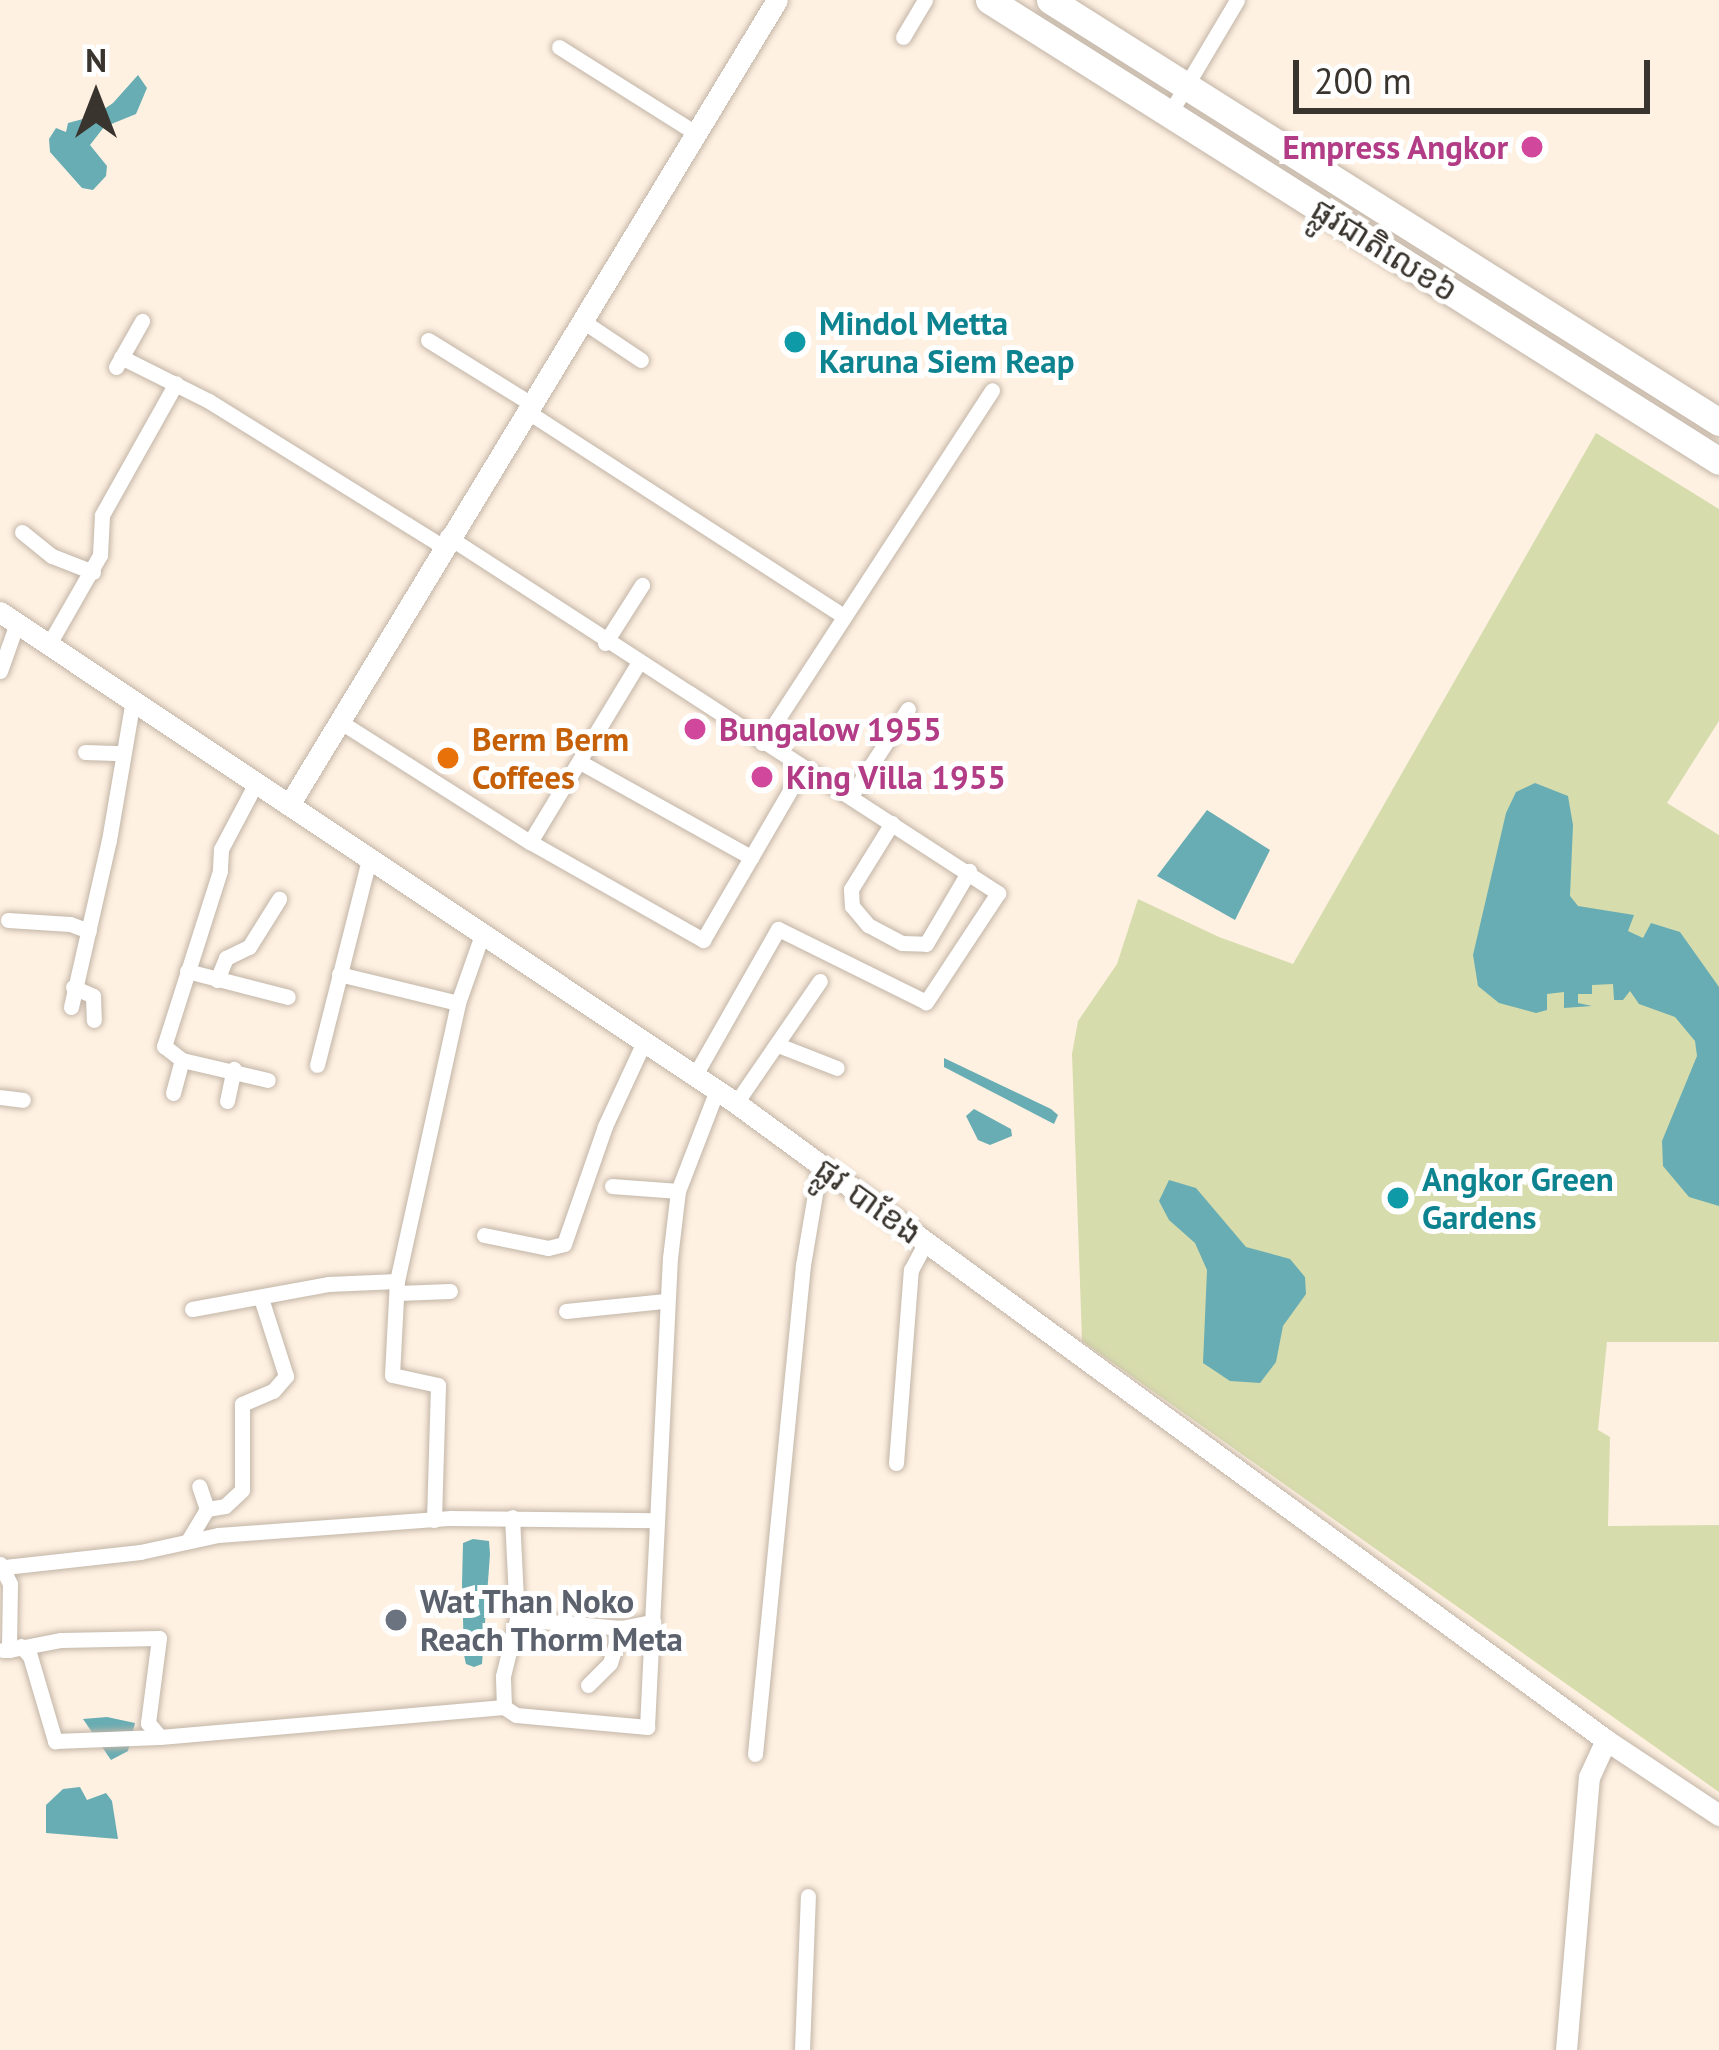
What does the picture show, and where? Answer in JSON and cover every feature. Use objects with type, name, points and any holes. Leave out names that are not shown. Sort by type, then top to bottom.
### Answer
[{"type":"highway","name":"ផ្លូវជាតិលេខ៦","points":[[989,0],[1719,460]]},
{"type":"highway","name":"ផ្លូវជាតិលេខ៦","points":[[1050,0],[1719,422]]},
{"type":"street","points":[[289,805],[777,0]]},
{"type":"street","points":[[903,37],[926,0]]},
{"type":"street","points":[[1170,113],[1237,0]]},
{"type":"street","points":[[559,47],[697,134]]},
{"type":"street","points":[[581,320],[641,360]]},
{"type":"street","points":[[142,321],[118,362],[176,383],[445,541],[990,884],[997,896],[926,1002],[780,928],[695,1075]]},
{"type":"street","points":[[428,340],[844,616]]},
{"type":"street","points":[[49,644],[100,555],[102,514],[176,383]]},
{"type":"street","points":[[761,742],[992,390]]},
{"type":"street","points":[[22,532],[52,556],[93,572]]},
{"type":"street","points":[[605,643],[642,585]]},
{"type":"street","points":[[0,671],[9,617]]},
{"type":"street","name":"ផ្លូវ បាខែង","points":[[9,617],[726,1096],[1606,1740],[1719,1815]]},
{"type":"street","points":[[530,842],[638,664]]},
{"type":"street","points":[[71,1007],[133,700]]},
{"type":"street","points":[[851,796],[908,709]]},
{"type":"street","points":[[339,721],[530,842],[704,940],[803,769]]},
{"type":"street","points":[[85,752],[122,753]]},
{"type":"street","points":[[580,762],[751,857]]},
{"type":"street","points":[[256,783],[226,835],[220,871],[164,1046],[182,1060],[268,1080]]},
{"type":"street","points":[[892,823],[851,889],[852,906],[868,926],[902,943],[926,944],[970,871]]},
{"type":"street","points":[[317,1065],[369,859]]},
{"type":"street","points":[[217,980],[226,958],[249,947],[279,899]]},
{"type":"street","points":[[8,920],[70,924],[89,931]]},
{"type":"street","points":[[434,1520],[438,1384],[433,1379],[392,1377],[397,1287],[458,1003],[482,934]]},
{"type":"street","points":[[187,971],[288,997]]},
{"type":"street","points":[[339,974],[458,1003]]},
{"type":"street","points":[[10,1649],[30,1656],[55,1741],[504,1707],[516,1715],[647,1727],[665,1301],[678,1191],[726,1096],[778,1045],[820,981]]},
{"type":"street","points":[[73,987],[93,996],[94,1020]]},
{"type":"street","points":[[484,1235],[548,1248],[564,1244],[605,1126],[645,1040]]},
{"type":"street","points":[[778,1045],[837,1068]]},
{"type":"street","points":[[173,1093],[182,1060]]},
{"type":"street","points":[[227,1101],[234,1069]]},
{"type":"street","points":[[0,1097],[23,1100]]},
{"type":"street","points":[[755,1754],[799,1306],[820,1164]]},
{"type":"street","points":[[612,1186],[678,1191]]},
{"type":"street","points":[[896,1463],[911,1270],[926,1241]]},
{"type":"street","points":[[192,1309],[328,1284],[450,1291]]},
{"type":"street","points":[[189,1539],[207,1509],[225,1505],[242,1490],[242,1405],[273,1391],[286,1376],[261,1298]]},
{"type":"street","points":[[566,1311],[665,1301]]},
{"type":"street","points":[[199,1486],[207,1509]]},
{"type":"street","points":[[504,1707],[503,1676],[517,1619],[512,1517]]},
{"type":"street","points":[[10,1649],[3,1566],[140,1552],[189,1539],[434,1520],[657,1520]]},
{"type":"street","points":[[517,1619],[621,1628],[653,1622]]},
{"type":"street","points":[[588,1684],[610,1663],[621,1628]]},
{"type":"street","points":[[10,1649],[159,1638],[148,1724],[160,1736]]},
{"type":"street","points":[[1566,2050],[1589,1777],[1606,1740]]},
{"type":"street","points":[[802,2050],[808,1896]]},
{"type":"green space","name":"Angkor Green Gardens","points":[[1596,433],[1719,509],[1719,721],[1667,803],[1719,835],[1719,1342],[1607,1342],[1598,1430],[1610,1437],[1608,1526],[1719,1525],[1719,1792],[1082,1341],[1072,1054],[1078,1021],[1117,964],[1138,899],[1219,937],[1293,964]]},
{"type":"water","points":[[138,75],[147,88],[136,114],[104,127],[90,145],[107,166],[106,176],[93,190],[82,188],[50,152],[49,139],[56,128],[66,132],[68,123],[94,116],[113,103]]},
{"type":"water","points":[[1535,783],[1568,796],[1573,825],[1570,896],[1578,906],[1634,915],[1628,931],[1643,938],[1651,923],[1680,932],[1719,987],[1719,1206],[1689,1197],[1663,1166],[1662,1141],[1697,1056],[1695,1041],[1675,1017],[1639,1004],[1630,991],[1623,1000],[1614,1000],[1613,984],[1592,985],[1592,994],[1578,994],[1578,1003],[1592,1006],[1564,1008],[1564,992],[1547,994],[1547,1010],[1536,1013],[1499,1003],[1478,986],[1473,955],[1506,813],[1516,792]]},
{"type":"water","points":[[1207,810],[1270,850],[1235,920],[1157,876]]},
{"type":"water","points":[[944,1058],[1051,1109],[1058,1115],[1054,1124],[944,1067]]},
{"type":"water","points":[[974,1109],[1011,1129],[1012,1136],[990,1145],[978,1140],[966,1116]]},
{"type":"water","points":[[1169,1180],[1196,1188],[1246,1247],[1290,1259],[1305,1277],[1306,1294],[1283,1326],[1276,1362],[1260,1383],[1230,1381],[1203,1363],[1207,1270],[1195,1243],[1169,1220],[1159,1201]]},
{"type":"water","points":[[489,1541],[490,1554],[482,1664],[474,1667],[466,1664],[464,1655],[462,1584],[463,1543]]},
{"type":"water","points":[[107,1717],[135,1723],[128,1751],[111,1760],[83,1719]]},
{"type":"water","points":[[80,1787],[87,1800],[106,1793],[112,1801],[118,1839],[46,1833],[46,1805],[63,1789]]},
{"type":"place","name":"Empress Angkor","points":[[1532,147]]},
{"type":"place","name":"Mindol Metta Karuna Siem Reap","points":[[795,342]]},
{"type":"place","name":"Bungalow 1955","points":[[695,729]]},
{"type":"place","name":"Berm Berm Coffees","points":[[448,758]]},
{"type":"place","name":"King Villa 1955","points":[[762,777]]},
{"type":"place","name":"Angkor Green Gardens","points":[[1398,1198]]},
{"type":"place","name":"Wat Than Noko Reach Thorm Meta","points":[[396,1620]]}]
